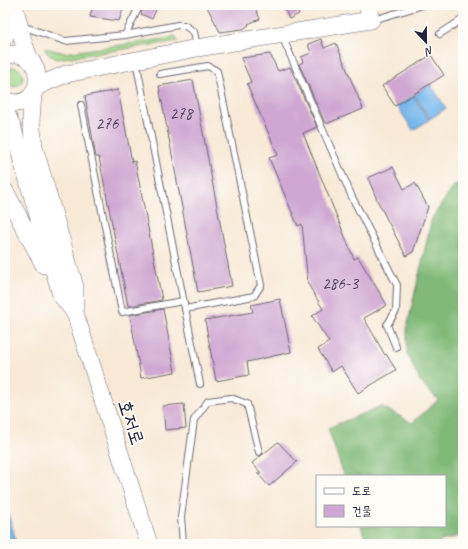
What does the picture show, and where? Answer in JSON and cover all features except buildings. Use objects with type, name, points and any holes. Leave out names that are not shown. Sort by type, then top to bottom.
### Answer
[{"type":"street","points":[[13,5],[9,27],[24,44],[33,63],[36,90],[31,120],[34,147],[75,287],[75,313]]},
{"type":"street","points":[[5,56],[14,54],[33,63],[48,73],[66,74],[197,48],[281,34],[369,12]]},
{"type":"street","points":[[5,102],[22,102],[36,90],[66,74]]},
{"type":"street","points":[[5,110],[13,130],[61,295]]},
{"type":"street","points":[[5,191],[61,295],[75,313]]},
{"type":"street","name":"호저로","points":[[75,313],[149,544]]},
{"type":"lane","points":[[125,35],[140,5]]},
{"type":"lane","points":[[369,12],[423,5]]},
{"type":"lane","points":[[440,34],[463,19]]},
{"type":"lane","points":[[9,27],[65,41],[125,35],[184,25],[194,32],[197,48]]},
{"type":"lane","points":[[281,34],[352,197],[397,285],[396,311],[387,325],[396,347]]},
{"type":"lane","points":[[136,61],[200,384]]},
{"type":"lane","points":[[160,74],[208,66],[216,71],[261,285],[254,296],[185,309]]},
{"type":"lane","points":[[81,105],[122,312],[183,300]]},
{"type":"lane","points":[[183,544],[181,517],[194,420],[208,401],[231,398],[247,404],[259,452]]},
{"type":"green space","points":[[175,36],[178,41],[56,59],[46,52],[45,48],[65,53],[164,39]]},
{"type":"green space","points":[[13,67],[20,70],[23,77],[20,84],[13,87],[6,84],[3,77],[6,70]]},
{"type":"green space","points":[[463,180],[463,535],[430,544],[368,544],[361,527],[446,527],[446,475],[344,475],[328,428],[381,406],[412,423],[438,400],[420,381],[407,353],[407,327],[432,218],[453,187]]},
{"type":"water","points":[[430,84],[446,108],[430,119],[414,95]]},
{"type":"water","points":[[413,96],[429,120],[413,130],[397,106]]},
{"type":"water","points":[[5,503],[17,544],[5,544]]}]
